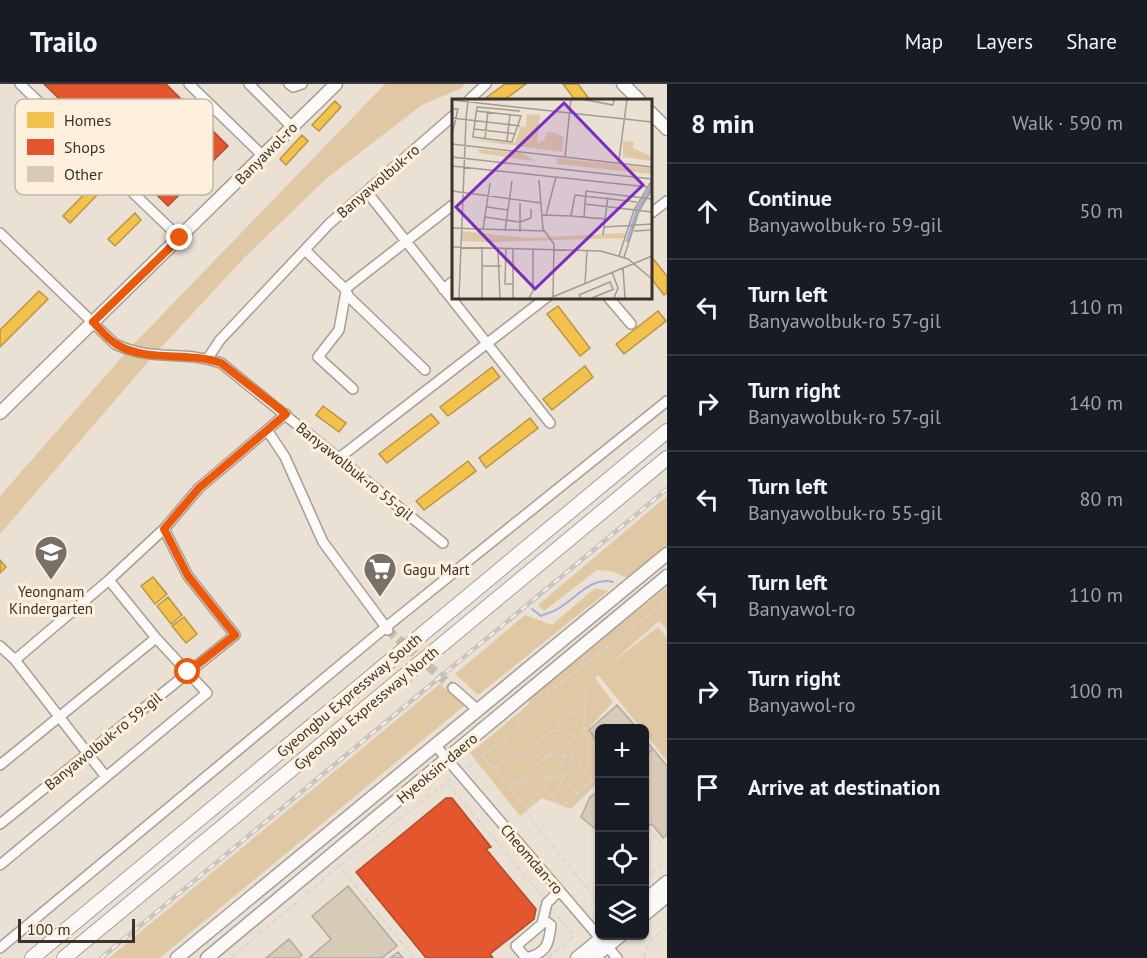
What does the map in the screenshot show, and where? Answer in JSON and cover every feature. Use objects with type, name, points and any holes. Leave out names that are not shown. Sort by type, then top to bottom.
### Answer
[{"type":"highway","name":"Gyeongbu Expressway South","points":[[32,958],[667,431]]},
{"type":"highway","name":"Gyeongbu Expressway North","points":[[64,958],[667,458]]},
{"type":"main road","name":"Banyawol-ro","points":[[0,413],[336,84]]},
{"type":"main road","points":[[623,84],[638,99]]},
{"type":"main road","points":[[652,113],[667,129]]},
{"type":"main road","points":[[177,958],[667,554]]},
{"type":"main road","name":"Hyeoksin-daero","points":[[207,958],[667,576]]},
{"type":"main road","points":[[649,898],[667,882]]},
{"type":"main road","points":[[649,912],[667,896]]},
{"type":"main road","points":[[577,958],[604,940]]},
{"type":"main road","points":[[593,958],[604,940]]},
{"type":"street","points":[[20,84],[36,99]]},
{"type":"street","points":[[189,84],[204,99]]},
{"type":"street","points":[[249,84],[292,127]]},
{"type":"street","points":[[289,84],[292,87],[303,84]]},
{"type":"street","points":[[471,99],[486,84]]},
{"type":"street","points":[[213,107],[263,156]]},
{"type":"street","name":"Banyawolbuk-ro","points":[[208,358],[220,340],[329,224],[452,117]]},
{"type":"street","points":[[367,192],[550,423]]},
{"type":"street","points":[[135,195],[180,238]]},
{"type":"street","points":[[652,213],[667,201]]},
{"type":"street","points":[[353,389],[318,357],[339,330],[345,290],[452,206]]},
{"type":"street","points":[[0,232],[115,344],[131,352],[208,358]]},
{"type":"street","points":[[304,250],[425,370]]},
{"type":"street","points":[[443,289],[452,282]]},
{"type":"street","points":[[339,458],[546,298]]},
{"type":"street","points":[[609,298],[631,324]]},
{"type":"street","name":"Banyawolbuk-ro 55-gil","points":[[208,358],[231,370],[444,543]]},
{"type":"street","points":[[0,948],[387,628],[667,401]]},
{"type":"street","points":[[15,660],[109,580],[164,529],[199,488],[286,414]]},
{"type":"street","points":[[267,430],[285,457],[323,542],[387,628]]},
{"type":"street","name":"Banyawolbuk-ro 59-gil","points":[[0,824],[235,635],[188,576],[164,529]]},
{"type":"street","points":[[0,865],[207,693],[156,638],[109,580]]},
{"type":"street","points":[[0,765],[156,638]]},
{"type":"street","points":[[0,646],[15,660],[106,777]]},
{"type":"street","points":[[453,688],[478,710]]},
{"type":"street","name":"Cheomdan-ro","points":[[435,745],[595,930]]},
{"type":"street","points":[[543,919],[547,903],[559,891]]},
{"type":"street","name":"Cheomdan-ro","points":[[604,940],[617,958]]},
{"type":"path","points":[[231,958],[339,866],[512,733],[543,697],[667,601]]},
{"type":"path","points":[[586,690],[584,732],[595,747]]},
{"type":"path","points":[[519,757],[585,703]]},
{"type":"path","points":[[553,729],[577,736]]},
{"type":"path","points":[[584,732],[547,757],[508,788],[525,806],[532,822],[595,898]]},
{"type":"path","points":[[525,806],[544,789],[566,757],[590,740]]},
{"type":"path","points":[[595,751],[564,776],[552,801],[564,806],[595,778]]},
{"type":"path","points":[[483,756],[506,782],[564,776]]},
{"type":"path","points":[[493,768],[509,757],[572,756],[592,780]]},
{"type":"path","points":[[564,776],[577,793]]},
{"type":"path","points":[[446,782],[574,936],[548,958]]},
{"type":"path","points":[[649,829],[667,850]]},
{"type":"path","points":[[331,855],[414,958]]},
{"type":"path","points":[[649,876],[667,862]]},
{"type":"path","points":[[645,958],[649,942],[667,927]]},
{"type":"shaded area","points":[[385,84],[465,84],[462,88],[422,105],[327,178],[245,257],[154,355],[0,534],[0,496],[128,350]]},
{"type":"shaded area","points":[[667,496],[667,546],[629,579],[612,571],[597,570],[544,611],[538,605]]},
{"type":"shaded area","points":[[667,587],[667,630],[659,621],[610,664],[658,627],[667,638],[667,761],[649,738],[649,724],[638,724],[598,675],[595,678],[613,702],[590,727],[595,737],[595,785],[571,809],[542,798],[520,816],[470,753],[528,705],[530,697]]},
{"type":"shaded area","points":[[595,588],[608,591],[478,695],[455,674],[525,615],[552,625]]},
{"type":"shaded area","points":[[440,684],[465,705],[160,958],[109,958]]},
{"type":"building: Homes","points":[[505,84],[526,84],[505,99],[487,97]]},
{"type":"building: Homes","points":[[563,84],[578,84],[589,99],[574,99]]},
{"type":"building: Homes","points":[[335,101],[341,107],[319,131],[312,125]]},
{"type":"building: Homes","points":[[302,135],[308,141],[286,165],[280,159]]},
{"type":"building: Homes","points":[[83,195],[97,195],[70,223],[63,216]]},
{"type":"building: Homes","points":[[135,213],[141,220],[115,246],[108,239]]},
{"type":"building: Homes","points":[[652,257],[667,276],[667,293],[664,295],[652,280]]},
{"type":"building: Homes","points":[[39,291],[48,299],[0,347],[0,330]]},
{"type":"building: Homes","points":[[558,306],[590,348],[580,356],[547,314]]},
{"type":"building: Homes","points":[[658,311],[666,321],[624,354],[616,344]]},
{"type":"building: Homes","points":[[585,366],[593,377],[552,410],[543,399]]},
{"type":"building: Homes","points":[[492,367],[500,377],[448,416],[440,407]]},
{"type":"building: Homes","points":[[323,406],[346,423],[339,432],[316,415]]},
{"type":"building: Homes","points":[[431,414],[439,423],[387,463],[379,454]]},
{"type":"building: Homes","points":[[530,418],[538,428],[486,468],[479,458]]},
{"type":"building: Homes","points":[[468,461],[476,471],[424,510],[416,501]]},
{"type":"building: Homes","points":[[0,560],[6,567],[0,573]]},
{"type":"building: Homes","points":[[153,577],[167,594],[155,604],[141,586]]},
{"type":"building: Homes","points":[[168,597],[182,615],[171,624],[157,606]]},
{"type":"building: Homes","points":[[184,617],[197,634],[186,643],[172,626]]},
{"type":"building: Shops","points":[[44,84],[166,84],[181,99],[59,99]]},
{"type":"building: Shops","points":[[213,131],[228,146],[213,161]]},
{"type":"building: Shops","points":[[157,195],[179,195],[168,206]]},
{"type":"building: Shops","points":[[446,798],[452,798],[491,847],[486,849],[536,909],[534,919],[490,954],[493,958],[426,958],[356,872]]},
{"type":"building: Other","points":[[617,705],[634,724],[596,724]]},
{"type":"building: Other","points":[[595,725],[595,738],[589,730]]},
{"type":"building: Other","points":[[653,749],[667,766],[667,835],[663,838],[652,824],[649,826],[649,752]]},
{"type":"building: Other","points":[[595,794],[595,829],[581,817],[590,797]]},
{"type":"building: Other","points":[[348,886],[397,946],[382,958],[309,958],[331,939],[312,916]]},
{"type":"building: Other","points":[[289,939],[302,955],[298,958],[266,958]]},
{"type":"building: Other","points":[[398,952],[403,958],[390,958]]},
{"type":"waterway","points":[[532,609],[541,616],[557,609],[591,585],[605,581],[613,582]]},
{"type":"tunnel","points":[[388,630],[453,688]]},
{"type":"railway","points":[[101,958],[667,489]]},
{"type":"place","name":"Yeongnam Kindergarten","points":[[51,581]]},
{"type":"place","name":"Gagu Mart","points":[[380,598]]},
{"type":"route","points":[[180,238],[93,322],[115,344],[131,352],[208,358],[221,363],[286,414],[199,488],[164,529],[188,576],[235,635],[188,672]]}]
